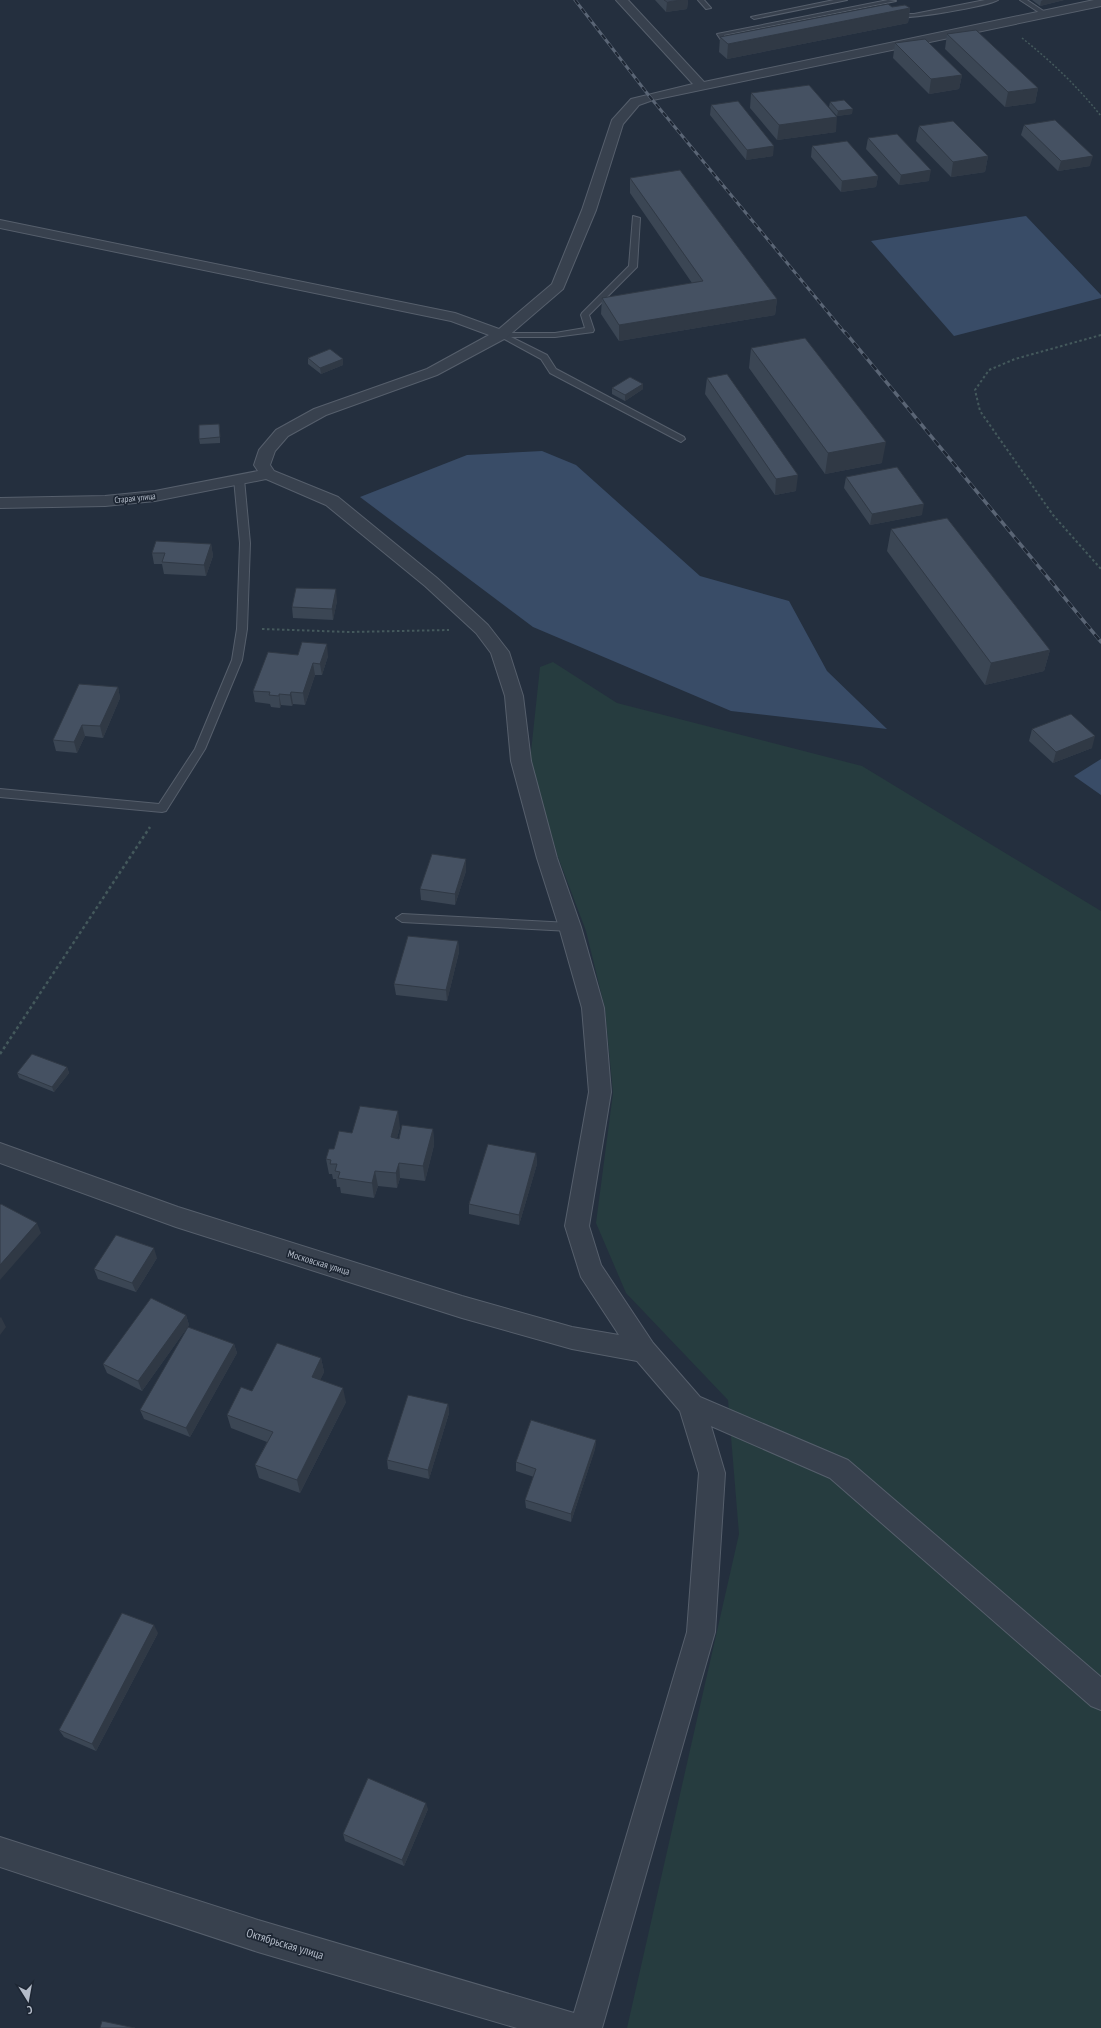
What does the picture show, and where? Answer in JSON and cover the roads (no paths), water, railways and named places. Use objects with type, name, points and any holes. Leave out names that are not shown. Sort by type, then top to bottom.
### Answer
[{"type":"street","points":[[622,0],[702,87]]},
{"type":"street","points":[[586,2028],[701,1632],[712,1473],[691,1405],[644,1351],[590,1268],[576,1226],[600,1092],[593,1008],[570,927],[547,858],[521,760],[514,696],[500,652],[482,629],[431,582],[332,501],[268,474],[262,465],[264,457],[267,450],[282,433],[320,412],[432,372],[500,335],[558,286],[589,210],[616,123],[624,112],[635,102],[650,96],[702,87],[1101,2]]},
{"type":"street","points":[[0,224],[455,317],[500,335]]},
{"type":"street","name":"Старая улица","points":[[0,503],[105,502],[155,496],[268,474]]},
{"type":"street","name":"Московская улица","points":[[0,1153],[176,1217],[462,1307],[572,1338],[644,1351]]},
{"type":"street","points":[[691,1405],[838,1469],[1101,1696]]},
{"type":"street","name":"Октябрьская улица","points":[[0,1852],[258,1936],[572,2028]]},
{"type":"lane","points":[[701,0],[708,8]]},
{"type":"lane","points":[[754,17],[844,0]]},
{"type":"lane","points":[[886,16],[914,16],[995,0]]},
{"type":"lane","points":[[1023,0],[1045,14]]},
{"type":"lane","points":[[742,42],[735,44],[725,42],[720,34],[896,4],[914,16]]},
{"type":"lane","points":[[500,335],[555,335],[590,330],[585,315],[633,267],[636,218]]},
{"type":"lane","points":[[500,335],[544,357],[553,371],[681,439]]},
{"type":"lane","points":[[0,793],[162,808],[200,749],[237,660],[242,629],[245,544],[240,479]]},
{"type":"lane","points":[[402,918],[570,927]]},
{"type":"water","points":[[1026,216],[1101,295],[1101,298],[954,336],[871,241]]},
{"type":"water","points":[[542,451],[576,465],[700,576],[789,601],[827,671],[887,729],[731,711],[533,627],[360,497],[467,455]]},
{"type":"water","points":[[1101,759],[1101,795],[1074,776]]},
{"type":"railway","points":[[575,0],[650,97],[845,333]]},
{"type":"railway","points":[[845,332],[1101,642]]}]
